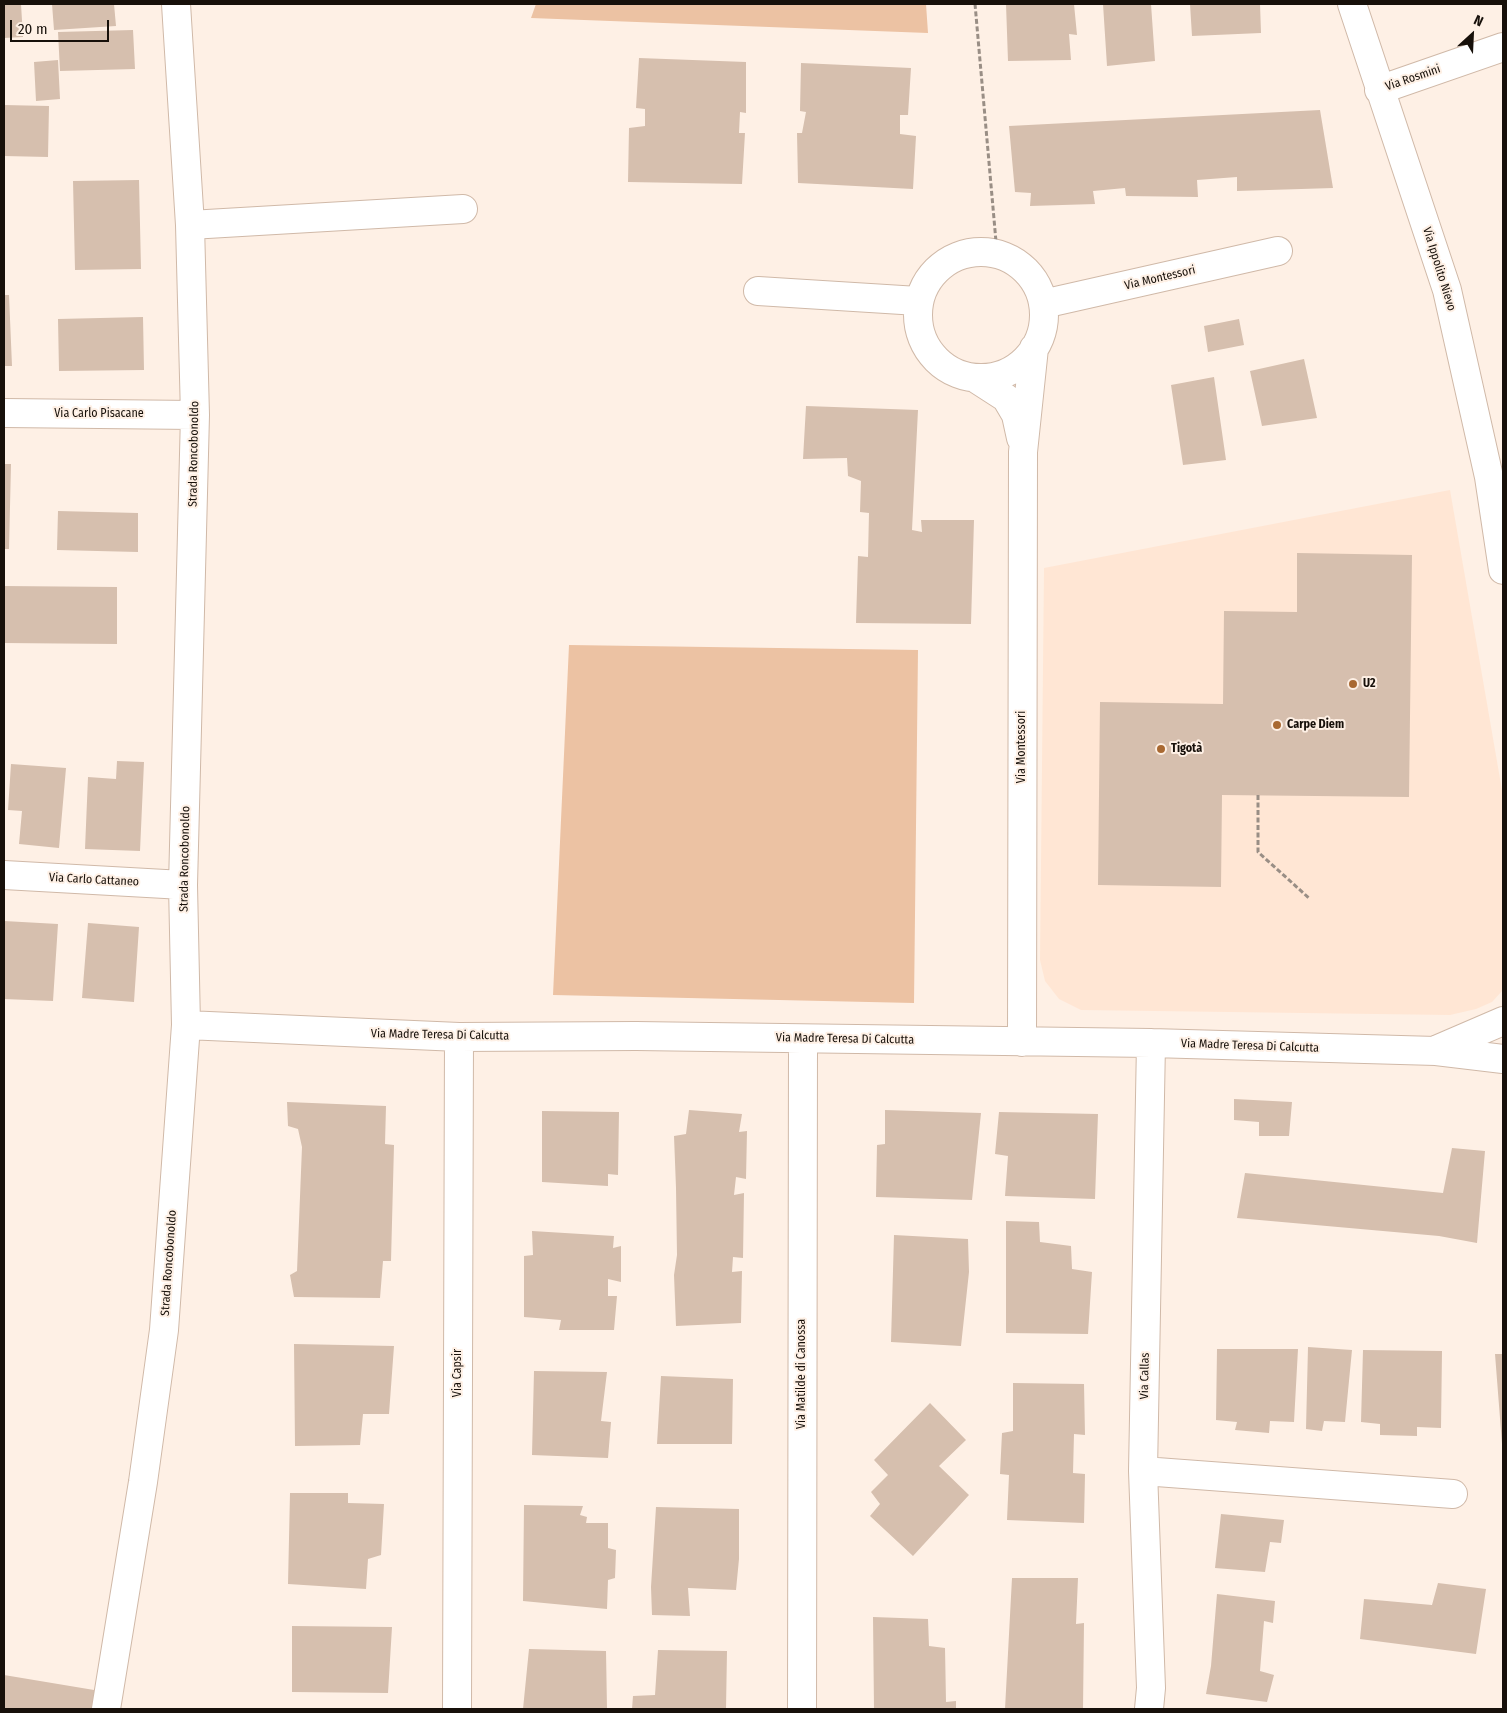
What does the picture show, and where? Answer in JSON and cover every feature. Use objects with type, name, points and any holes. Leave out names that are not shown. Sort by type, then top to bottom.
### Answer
[{"type":"street","name":"Strada Roncobonoldo","points":[[106,1709],[144,1482],[164,1330],[186,1025],[183,885],[195,414],[190,225],[176,4]]},
{"type":"street","name":"Via Ippolito Nievo","points":[[1352,4],[1379,90],[1448,290],[1496,475],[1503,570]]},
{"type":"street","name":"Via Rosmini","points":[[1379,90],[1503,48]]},
{"type":"street","points":[[190,225],[463,209]]},
{"type":"street","name":"Via Montessori","points":[[1043,304],[1278,251]]},
{"type":"street","name":"Via Montessori","points":[[1022,1042],[1023,452],[1034,348],[1044,319],[1043,304],[1037,286],[1027,272],[1014,261],[997,253],[977,252],[951,259],[939,266],[926,282],[918,302],[918,323],[924,343],[937,360],[955,372],[975,378],[1006,398],[1016,415],[1023,452]]},
{"type":"street","points":[[758,291],[918,302]]},
{"type":"street","name":"Via Montessori","points":[[975,378],[993,377],[1009,371],[1023,361],[1034,348]]},
{"type":"street","name":"Via Carlo Pisacane","points":[[4,413],[195,414]]},
{"type":"street","name":"Via Carlo Cattaneo","points":[[4,875],[183,885]]},
{"type":"street","points":[[1436,1051],[1503,1020]]},
{"type":"street","name":"Via Madre Teresa Di Calcutta","points":[[186,1025],[459,1037],[1151,1043],[1436,1051],[1503,1059]]},
{"type":"street","name":"Via Capsir","points":[[457,1709],[459,1037]]},
{"type":"street","name":"Via Matilde di Canossa","points":[[802,1709],[803,1039]]},
{"type":"street","name":"Via Callas","points":[[1149,1709],[1151,1688],[1143,1471],[1151,1043]]},
{"type":"street","points":[[1143,1471],[1453,1494]]},
{"type":"path","points":[[975,4],[997,253]]},
{"type":"path","points":[[1258,795],[1258,852],[1310,899]]},
{"type":"shaded area","points":[[536,4],[926,4],[928,33],[531,18]]},
{"type":"shaded area","points":[[1450,490],[1503,796],[1503,990],[1492,1002],[1476,1009],[1450,1015],[1081,1010],[1059,999],[1045,981],[1040,960],[1044,568]]},
{"type":"shaded area","points":[[569,645],[918,650],[914,1003],[553,995]]},
{"type":"building","points":[[4,4],[21,4],[23,37],[4,38]]},
{"type":"building","points":[[52,4],[114,4],[116,26],[54,30]]},
{"type":"building","points":[[1006,4],[1074,4],[1077,35],[1069,34],[1071,60],[1008,61]]},
{"type":"building","points":[[1103,4],[1151,4],[1155,61],[1107,66]]},
{"type":"building","points":[[1190,4],[1260,4],[1261,33],[1192,36]]},
{"type":"building","points":[[133,30],[135,69],[60,71],[58,32]]},
{"type":"building","points":[[639,58],[746,62],[746,113],[740,112],[739,133],[745,133],[742,184],[628,182],[629,128],[645,126],[645,109],[636,108]]},
{"type":"building","points":[[58,60],[60,99],[36,101],[34,62]]},
{"type":"building","points":[[801,63],[911,68],[908,115],[900,115],[900,134],[916,136],[913,189],[798,183],[797,133],[802,133],[806,112],[800,111]]},
{"type":"building","points":[[4,105],[49,106],[48,157],[4,156]]},
{"type":"building","points":[[1320,110],[1333,188],[1237,191],[1237,177],[1197,180],[1198,197],[1126,196],[1125,188],[1093,191],[1095,204],[1030,206],[1031,193],[1015,192],[1009,126]]},
{"type":"building","points":[[139,180],[141,269],[75,270],[73,181]]},
{"type":"building","points":[[4,295],[9,295],[12,366],[4,366]]},
{"type":"building","points":[[143,317],[144,370],[59,371],[58,319]]},
{"type":"building","points":[[1239,319],[1244,345],[1208,352],[1204,326]]},
{"type":"building","points":[[1304,359],[1317,418],[1262,426],[1250,371]]},
{"type":"building","points":[[1214,377],[1226,460],[1183,465],[1171,385]]},
{"type":"building","points":[[806,406],[918,410],[912,530],[922,532],[921,520],[974,520],[971,624],[856,623],[858,556],[868,557],[869,513],[860,512],[861,481],[848,476],[847,458],[803,459]]},
{"type":"building","points":[[4,464],[11,464],[9,549],[4,549]]},
{"type":"building","points":[[58,511],[138,513],[138,552],[57,550]]},
{"type":"building","points":[[1297,553],[1412,555],[1409,797],[1222,795],[1221,887],[1098,885],[1100,702],[1223,704],[1224,611],[1297,612]]},
{"type":"building","points":[[4,586],[117,587],[117,644],[4,643]]},
{"type":"building","points":[[117,761],[144,762],[140,851],[85,849],[88,777],[116,779]]},
{"type":"building","points":[[11,764],[66,768],[59,848],[19,844],[22,811],[8,810]]},
{"type":"building","points":[[4,921],[58,924],[53,1001],[4,999]]},
{"type":"building","points":[[88,923],[139,927],[134,1002],[82,998]]},
{"type":"building","points":[[1234,1099],[1292,1102],[1289,1136],[1259,1136],[1259,1122],[1234,1120]]},
{"type":"building","points":[[287,1102],[386,1106],[385,1144],[394,1145],[391,1261],[383,1261],[380,1298],[294,1297],[290,1275],[297,1271],[302,1147],[298,1129],[288,1126]]},
{"type":"building","points":[[689,1110],[742,1114],[739,1132],[747,1131],[746,1179],[736,1177],[734,1195],[744,1193],[743,1258],[733,1257],[732,1272],[742,1271],[741,1323],[676,1326],[674,1275],[677,1255],[674,1136],[686,1134]]},
{"type":"building","points":[[885,1110],[981,1113],[972,1200],[876,1197],[877,1145],[885,1144]]},
{"type":"building","points":[[542,1111],[619,1112],[618,1175],[608,1174],[608,1186],[542,1182]]},
{"type":"building","points":[[999,1112],[1098,1114],[1095,1199],[1005,1196],[1008,1156],[995,1154]]},
{"type":"building","points":[[1452,1148],[1485,1151],[1477,1243],[1439,1236],[1237,1218],[1245,1173],[1443,1193]]},
{"type":"building","points":[[1006,1221],[1039,1222],[1040,1242],[1071,1246],[1072,1269],[1092,1272],[1088,1334],[1006,1333]]},
{"type":"building","points":[[532,1231],[614,1236],[613,1248],[621,1246],[621,1282],[608,1279],[608,1296],[617,1296],[614,1330],[559,1330],[561,1320],[524,1317],[524,1256],[533,1255]]},
{"type":"building","points":[[894,1235],[968,1239],[969,1272],[961,1346],[891,1342]]},
{"type":"building","points":[[294,1344],[394,1346],[389,1414],[363,1414],[360,1445],[295,1446]]},
{"type":"building","points":[[1308,1347],[1352,1350],[1345,1422],[1324,1421],[1322,1431],[1306,1429]]},
{"type":"building","points":[[1217,1349],[1298,1349],[1294,1422],[1270,1421],[1269,1433],[1235,1430],[1237,1422],[1216,1420]]},
{"type":"building","points":[[1363,1350],[1442,1351],[1441,1428],[1417,1427],[1417,1436],[1380,1435],[1380,1424],[1361,1422]]},
{"type":"building","points":[[1495,1354],[1503,1354],[1503,1444],[1502,1444]]},
{"type":"building","points":[[534,1371],[607,1372],[601,1421],[611,1422],[608,1458],[532,1455]]},
{"type":"building","points":[[661,1376],[733,1379],[732,1444],[657,1444]]},
{"type":"building","points":[[1013,1383],[1084,1384],[1085,1435],[1074,1434],[1073,1473],[1085,1474],[1084,1523],[1007,1520],[1009,1475],[1000,1474],[1002,1433],[1013,1431]]},
{"type":"building","points":[[930,1403],[966,1440],[939,1466],[969,1495],[913,1556],[870,1516],[880,1504],[871,1492],[888,1475],[874,1460]]},
{"type":"building","points":[[290,1493],[348,1493],[348,1503],[384,1504],[381,1555],[368,1559],[366,1589],[288,1584]]},
{"type":"building","points":[[524,1505],[583,1506],[580,1515],[587,1517],[586,1523],[608,1523],[608,1548],[616,1550],[615,1578],[608,1580],[607,1609],[523,1601]]},
{"type":"building","points":[[656,1507],[739,1509],[739,1559],[736,1590],[688,1588],[690,1616],[652,1615],[651,1587]]},
{"type":"building","points":[[1221,1514],[1284,1520],[1281,1543],[1270,1542],[1265,1572],[1215,1568]]},
{"type":"building","points":[[1012,1578],[1078,1578],[1076,1624],[1084,1623],[1083,1709],[1005,1709]]},
{"type":"building","points":[[1438,1583],[1486,1589],[1476,1654],[1360,1639],[1364,1599],[1432,1605]]},
{"type":"building","points":[[1217,1594],[1275,1601],[1273,1623],[1264,1621],[1260,1671],[1274,1675],[1267,1702],[1206,1694],[1211,1666]]},
{"type":"building","points":[[873,1617],[928,1619],[929,1646],[945,1648],[946,1702],[956,1701],[956,1709],[874,1709]]},
{"type":"building","points":[[292,1626],[392,1627],[388,1693],[292,1692]]},
{"type":"building","points":[[529,1649],[606,1651],[607,1709],[523,1709]]},
{"type":"building","points":[[658,1650],[727,1651],[726,1709],[632,1709],[633,1696],[655,1695]]},
{"type":"building","points":[[4,1675],[100,1691],[98,1709],[4,1708]]},
{"type":"place","name":"U2","points":[[1353,684]]},
{"type":"place","name":"Carpe Diem","points":[[1277,725]]},
{"type":"place","name":"Tigotà","points":[[1161,749]]}]
